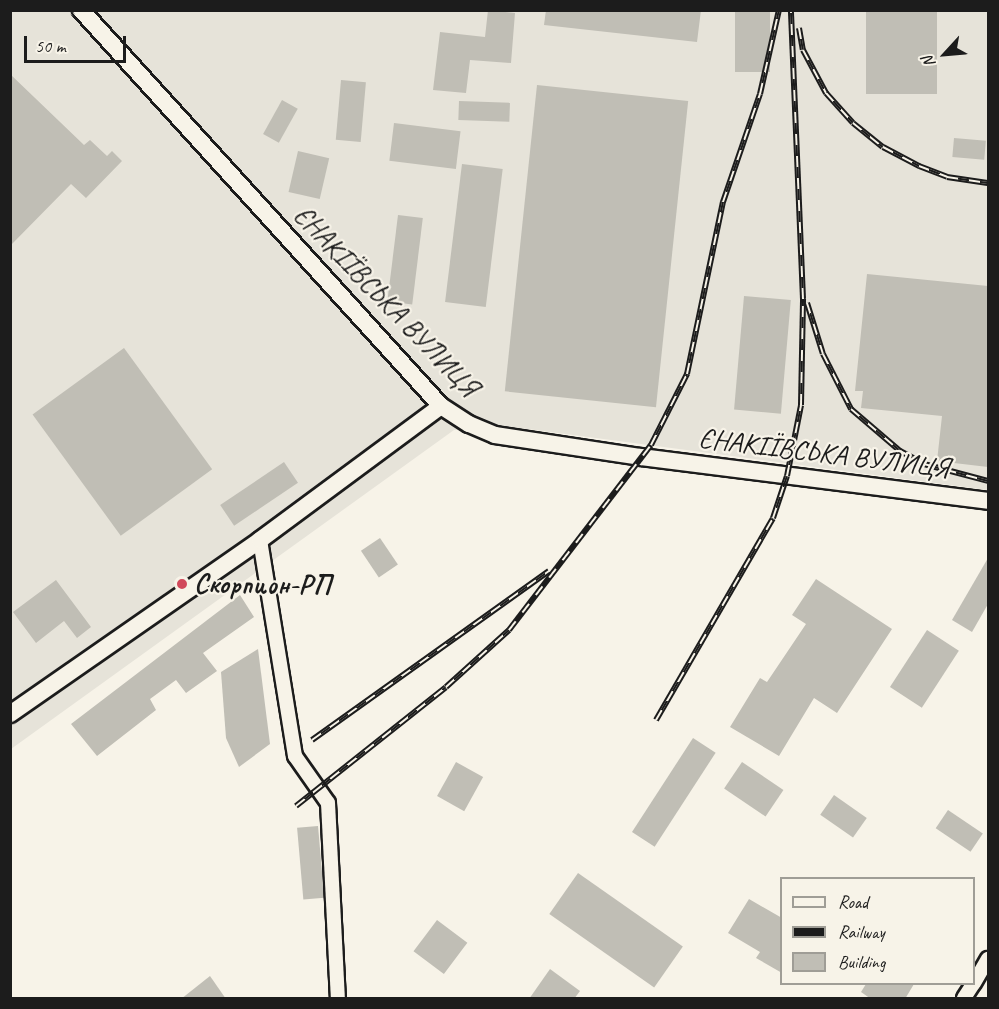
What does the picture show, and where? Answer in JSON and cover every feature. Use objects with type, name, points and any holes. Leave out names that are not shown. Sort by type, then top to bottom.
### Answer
[{"type":"street","name":"ЄНАКІЇВСЬКА ВУЛИЦЯ","points":[[81,10],[441,406],[469,424],[495,435],[988,501]]},
{"type":"street","points":[[10,714],[260,540],[441,406]]},
{"type":"street","points":[[260,540],[295,756],[328,803],[338,999]]},
{"type":"street","points":[[975,981],[988,959]]},
{"type":"street","points":[[964,999],[973,985]]},
{"type":"shaded area","points":[[11,11],[988,11],[988,490],[520,428],[454,430],[11,749]]},
{"type":"building","points":[[488,10],[515,13],[511,63],[470,60],[466,93],[433,90],[440,32],[485,37]]},
{"type":"building","points":[[546,10],[701,10],[697,42],[544,25]]},
{"type":"building","points":[[735,10],[770,10],[770,72],[735,72]]},
{"type":"building","points":[[866,10],[937,10],[937,94],[866,94]]},
{"type":"building","points":[[10,74],[84,145],[90,140],[107,156],[112,151],[122,161],[86,198],[71,184],[10,246]]},
{"type":"building","points":[[341,80],[366,82],[361,142],[336,140]]},
{"type":"building","points":[[537,85],[688,101],[656,407],[505,391]]},
{"type":"building","points":[[282,100],[298,109],[279,143],[263,134]]},
{"type":"building","points":[[459,101],[510,103],[509,122],[458,120]]},
{"type":"building","points":[[394,123],[461,131],[456,169],[389,161]]},
{"type":"building","points":[[954,138],[986,141],[984,160],[952,157]]},
{"type":"building","points":[[298,151],[329,158],[320,199],[289,192]]},
{"type":"building","points":[[462,164],[503,169],[486,307],[445,302]]},
{"type":"building","points":[[398,215],[423,218],[412,304],[387,301]]},
{"type":"building","points":[[867,274],[988,286],[988,467],[937,461],[942,416],[861,408],[863,391],[855,391]]},
{"type":"building","points":[[744,296],[791,300],[781,414],[734,410]]},
{"type":"building","points":[[124,348],[212,469],[121,536],[33,414]]},
{"type":"building","points":[[284,462],[298,483],[234,526],[220,505]]},
{"type":"building","points":[[380,538],[398,565],[379,577],[361,551]]},
{"type":"building","points":[[988,558],[988,604],[972,632],[952,620]]},
{"type":"building","points":[[816,579],[892,629],[837,713],[814,698],[779,756],[730,727],[760,678],[767,682],[806,624],[792,615]]},
{"type":"building","points":[[56,580],[91,627],[77,638],[64,621],[36,643],[13,612]]},
{"type":"building","points":[[240,595],[254,617],[203,653],[217,671],[186,693],[176,680],[150,699],[156,710],[97,756],[71,724]]},
{"type":"building","points":[[927,630],[959,651],[922,708],[890,687]]},
{"type":"building","points":[[258,649],[270,744],[239,767],[226,738],[221,672]]},
{"type":"building","points":[[693,738],[716,753],[655,847],[632,832]]},
{"type":"building","points":[[456,762],[483,777],[464,811],[437,796]]},
{"type":"building","points":[[742,762],[783,790],[766,816],[724,789]]},
{"type":"building","points":[[834,795],[867,818],[853,838],[820,815]]},
{"type":"building","points":[[948,810],[983,833],[971,852],[936,828]]},
{"type":"building","points":[[318,826],[324,898],[303,900],[297,828]]},
{"type":"building","points":[[578,873],[683,946],[654,987],[549,914]]},
{"type":"building","points":[[749,899],[780,917],[780,972],[756,958],[760,952],[728,933]]},
{"type":"building","points":[[437,920],[467,943],[444,974],[414,951]]},
{"type":"building","points":[[550,969],[580,991],[574,999],[529,999]]},
{"type":"building","points":[[210,976],[226,999],[181,999]]},
{"type":"building","points":[[865,985],[913,985],[905,999],[871,999],[861,992]]},
{"type":"railway","points":[[296,806],[446,687],[509,630],[651,445],[687,374],[723,202],[760,94],[779,10]]},
{"type":"railway","points":[[656,720],[773,518],[787,476],[801,405],[803,299],[791,10]]},
{"type":"railway","points":[[799,28],[803,50],[826,93],[853,123],[883,147],[919,166],[947,177],[988,183]]},
{"type":"railway","points":[[807,303],[823,354],[851,409],[900,451],[924,464],[988,481]]},
{"type":"railway","points":[[312,740],[549,571]]},
{"type":"place","name":"Скорпион-РП","points":[[182,584]]}]
